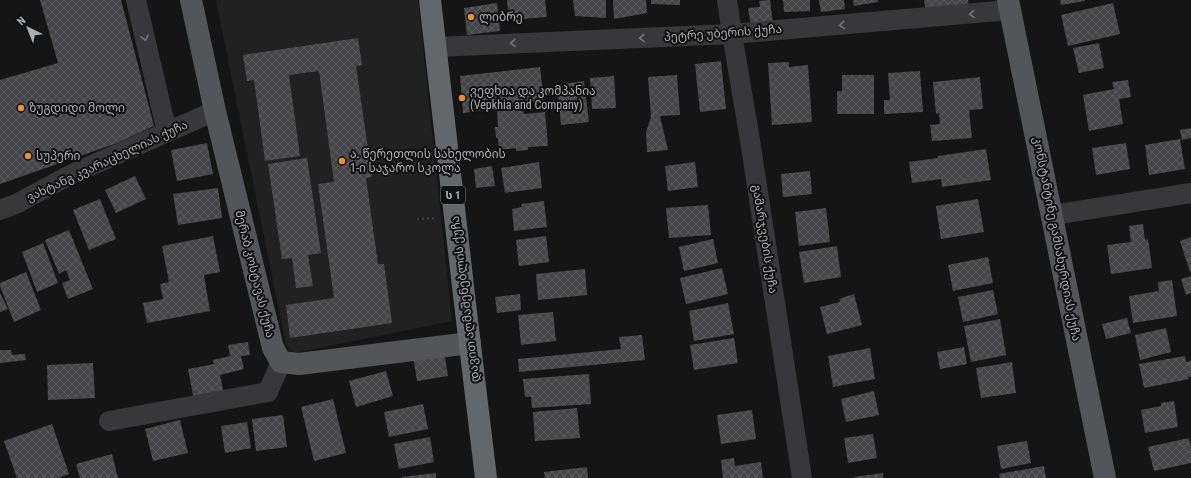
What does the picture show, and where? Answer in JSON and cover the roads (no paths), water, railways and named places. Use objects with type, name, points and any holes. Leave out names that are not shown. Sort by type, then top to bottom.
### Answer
[{"type":"highway","name":"დავით აღმაშენებლის ქუჩა","points":[[430,0],[486,478]]},
{"type":"main road","name":"მერაბ კოსტავას ქუჩა","points":[[191,0],[215,111],[273,348],[281,362]]},
{"type":"main road","name":"კონსტანტინე გამსახურდიას ქუჩა","points":[[1009,5],[1105,478]]},
{"type":"main road","points":[[281,362],[299,364],[470,343]]},
{"type":"street","points":[[136,0],[167,132]]},
{"type":"street","name":"გამარჯვების ქუჩა","points":[[727,0],[802,478]]},
{"type":"street","name":"პეტრე უბერის ქუჩა","points":[[436,47],[732,34],[1009,5]]},
{"type":"street","name":"ვახტანგ კვარაცხელიას ქუჩა","points":[[0,210],[16,204],[72,174],[215,111]]},
{"type":"street","points":[[0,197],[72,174]]},
{"type":"street","points":[[1052,215],[1191,193]]},
{"type":"street","points":[[109,421],[268,392],[281,362]]},
{"type":"place","name":"ლიბრე","points":[[471,17]]},
{"type":"place","name":"ვეფხია და კომპანია (Vepkhia and Company)","points":[[462,98]]},
{"type":"place","name":"ზუგდიდი მოლი","points":[[21,108]]},
{"type":"place","name":"სუპერი","points":[[28,156]]},
{"type":"place","name":"ა. წერეთლის სახელობის 1-ი საჯარო სკოლა","points":[[342,161]]}]
